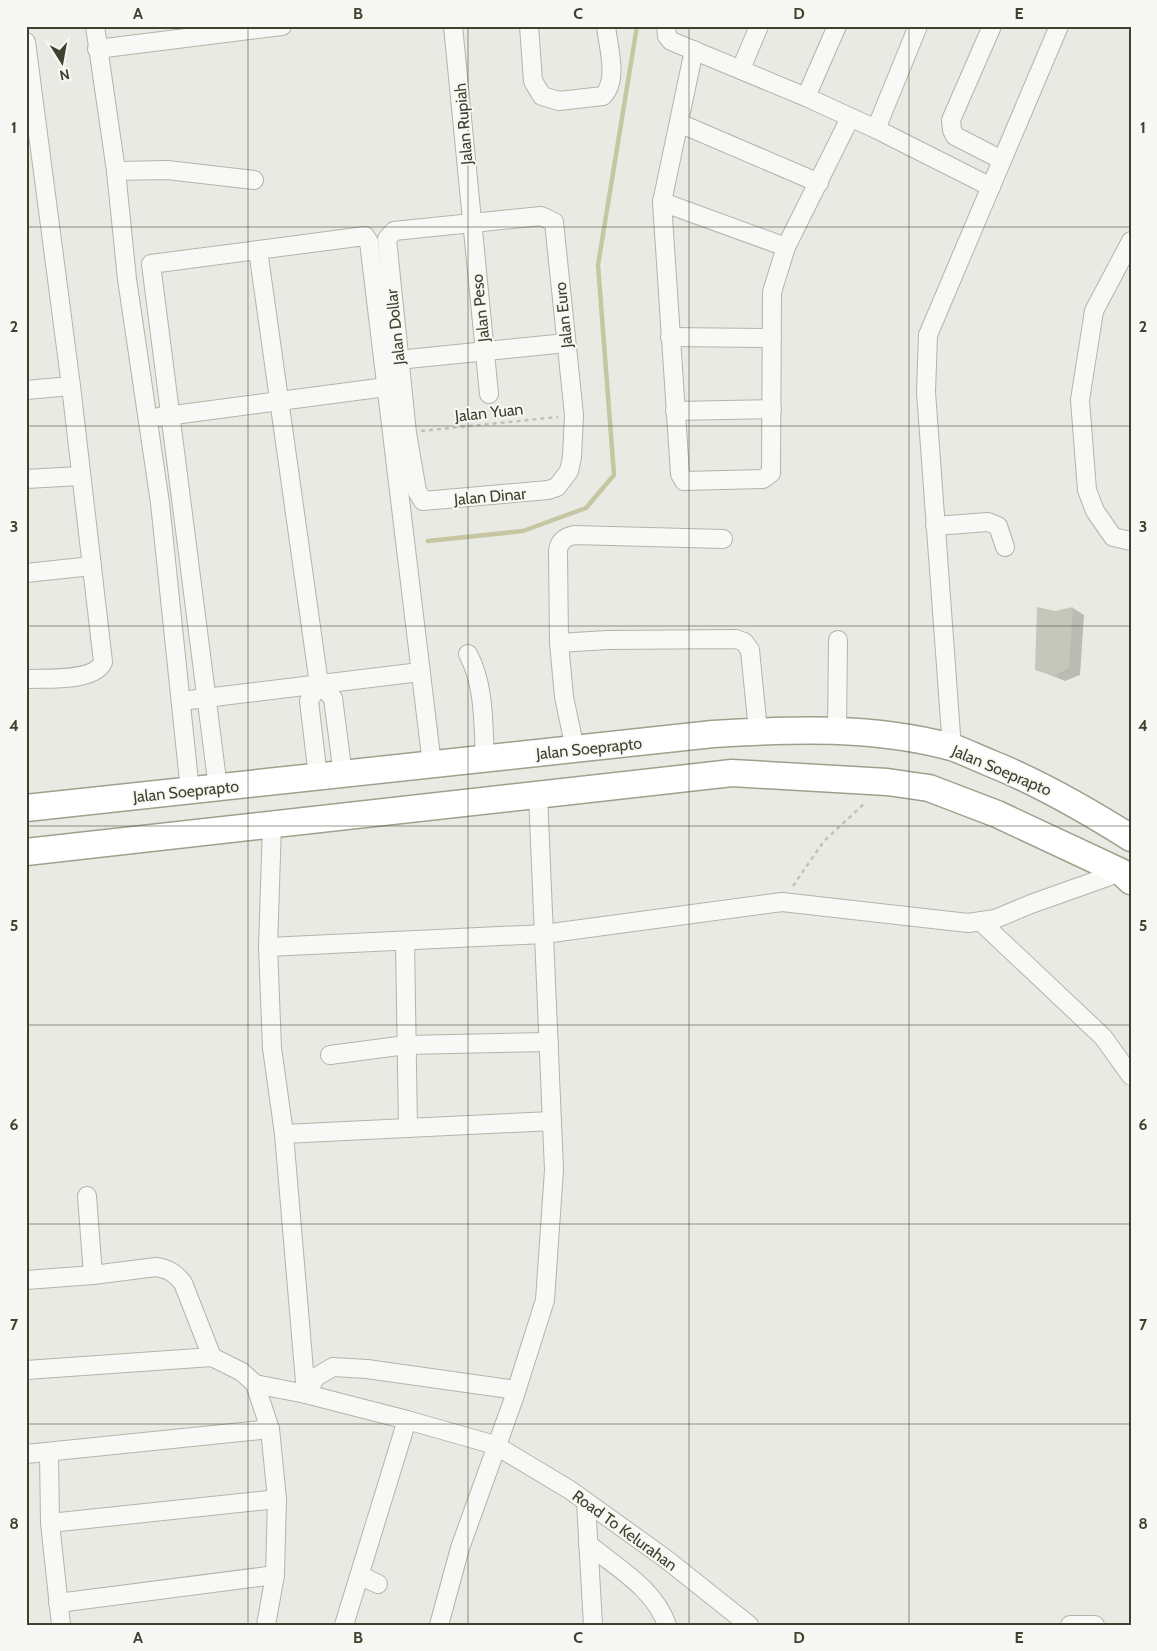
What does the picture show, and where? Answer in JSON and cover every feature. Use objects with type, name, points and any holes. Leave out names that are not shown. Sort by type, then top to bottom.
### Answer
[{"type":"highway","name":"Jalan Soeprapto","points":[[26,808],[758,731],[836,731],[866,732],[952,748],[1023,776],[1128,833]]},
{"type":"highway","points":[[26,852],[272,826],[732,773],[887,782],[929,788],[997,814],[1126,877]]},
{"type":"street","points":[[95,26],[116,170],[127,279],[160,503],[190,791]]},
{"type":"street","points":[[97,49],[282,26]]},
{"type":"street","name":"Jalan Rupiah","points":[[453,26],[472,222]]},
{"type":"street","points":[[529,26],[533,81],[542,96],[559,101],[604,96],[610,89],[611,74],[606,26]]},
{"type":"street","points":[[666,26],[667,36],[671,41],[806,97],[991,187]]},
{"type":"street","points":[[740,70],[759,26]]},
{"type":"street","points":[[806,97],[837,26]]},
{"type":"street","points":[[876,130],[918,26]]},
{"type":"street","points":[[992,26],[951,120],[952,130],[956,136],[1002,160]]},
{"type":"street","points":[[952,748],[926,392],[928,335],[1059,26]]},
{"type":"street","points":[[26,42],[34,162],[71,386],[103,662],[101,667],[83,676],[26,679]]},
{"type":"street","points":[[694,50],[662,202],[675,411],[680,474],[684,481],[763,479],[769,476],[772,409],[772,292],[786,247],[850,118]]},
{"type":"street","points":[[679,123],[819,182]]},
{"type":"street","points":[[116,170],[167,170],[254,180]]},
{"type":"street","points":[[662,202],[786,247]]},
{"type":"street","name":"Jalan Euro","points":[[472,222],[541,216],[554,222],[574,415],[572,458],[564,480],[557,487]]},
{"type":"street","name":"Jalan Peso","points":[[472,222],[489,394]]},
{"type":"street","name":"Jalan Dollar","points":[[423,501],[417,491],[407,433],[387,239],[394,231],[472,222]]},
{"type":"street","points":[[218,788],[151,264],[365,236],[369,242],[432,765]]},
{"type":"street","points":[[1131,241],[1094,311],[1080,400],[1087,490],[1095,512],[1113,536],[1131,541]]},
{"type":"street","points":[[258,250],[319,684],[333,698],[330,776]]},
{"type":"street","points":[[670,336],[772,338]]},
{"type":"street","points":[[398,360],[566,342]]},
{"type":"street","points":[[26,390],[71,386]]},
{"type":"street","points":[[147,419],[386,387]]},
{"type":"street","points":[[675,411],[772,409]]},
{"type":"street","points":[[26,479],[80,476]]},
{"type":"street","name":"Jalan Dinar","points":[[423,501],[542,492],[557,487]]},
{"type":"street","points":[[936,526],[988,522],[998,526],[1005,547]]},
{"type":"street","points":[[575,750],[564,697],[559,643],[558,551],[560,542],[574,535],[723,539]]},
{"type":"street","points":[[26,573],[92,566]]},
{"type":"street","points":[[559,643],[607,640],[736,640],[744,642],[750,650],[758,731]]},
{"type":"street","points":[[836,731],[838,640]]},
{"type":"street","points":[[468,654],[478,676],[485,759]]},
{"type":"street","points":[[180,701],[420,672]]},
{"type":"street","points":[[319,684],[309,701],[330,776]]},
{"type":"street","points":[[439,1625],[460,1548],[516,1390],[545,1300],[554,1170],[538,795]]},
{"type":"street","points":[[272,826],[268,947],[272,1048],[284,1134],[306,1394]]},
{"type":"street","points":[[268,947],[544,934],[782,902],[968,924],[981,922],[1126,877]]},
{"type":"street","points":[[981,922],[1103,1037],[1131,1076]]},
{"type":"street","points":[[405,940],[408,1128]]},
{"type":"street","points":[[330,1055],[406,1045],[549,1042]]},
{"type":"street","points":[[284,1134],[552,1121]]},
{"type":"street","points":[[87,1196],[93,1275]]},
{"type":"street","points":[[26,1280],[93,1275],[156,1267],[166,1268],[176,1274],[183,1284],[212,1357]]},
{"type":"street","points":[[26,1370],[212,1357],[242,1372],[255,1384],[270,1429],[277,1500],[275,1575],[266,1625]]},
{"type":"street","points":[[306,1394],[316,1377],[333,1368],[367,1369],[516,1390]]},
{"type":"street","name":"Road To Kelurahan","points":[[255,1384],[306,1394],[495,1445],[586,1502],[666,1559],[749,1625]]},
{"type":"street","points":[[344,1625],[361,1576],[407,1420]]},
{"type":"street","points":[[26,1454],[270,1429]]},
{"type":"street","points":[[49,1452],[50,1523],[61,1625]]},
{"type":"street","points":[[50,1523],[277,1500]]},
{"type":"street","points":[[586,1502],[593,1625]]},
{"type":"street","points":[[588,1544],[648,1592],[663,1614],[667,1625]]},
{"type":"street","points":[[58,1602],[275,1575]]},
{"type":"street","points":[[361,1576],[378,1584]]},
{"type":"street","points":[[1070,1625],[1095,1625]]},
{"type":"path","name":"Jalan Yuan","points":[[407,433],[574,415]]},
{"type":"path","points":[[782,902],[824,841],[887,782]]},
{"type":"building","points":[[1037,607],[1055,611],[1073,607],[1069,668],[1053,676],[1035,670]]},
{"type":"waterway","points":[[428,541],[523,531],[586,508],[614,475],[598,265],[637,26]]}]
